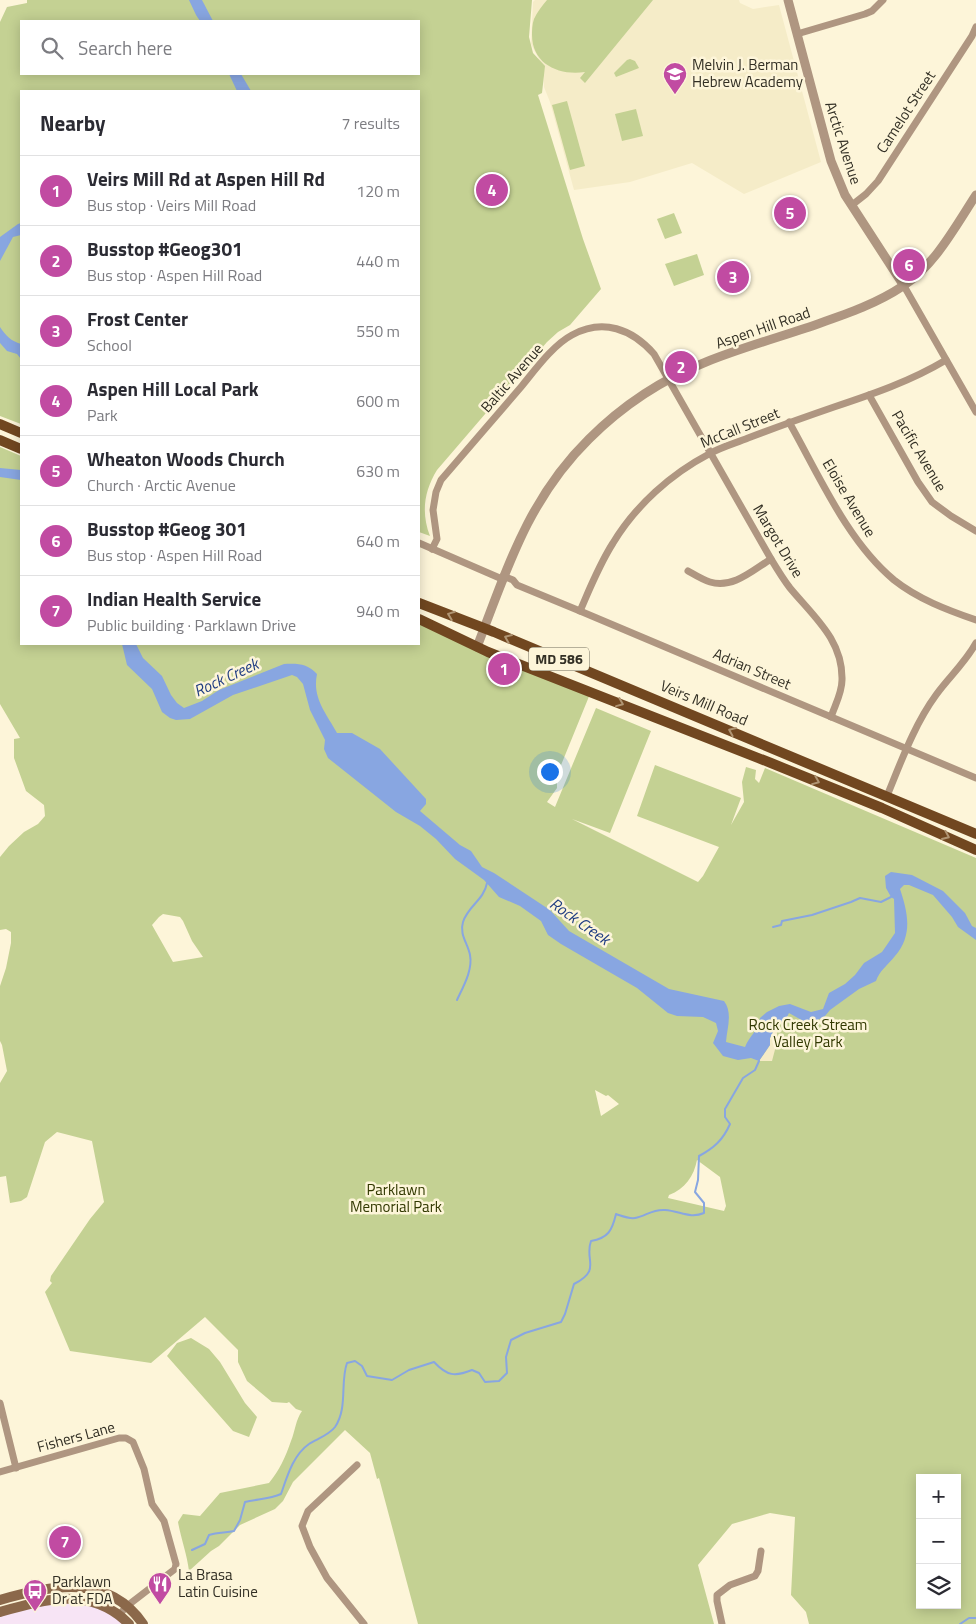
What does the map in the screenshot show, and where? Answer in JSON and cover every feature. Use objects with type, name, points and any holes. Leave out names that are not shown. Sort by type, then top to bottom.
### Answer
[{"type":"main road","points":[[0,424],[20,433]]},
{"type":"main road","points":[[0,440],[20,449]]},
{"type":"main road","name":"Veirs Mill Road","points":[[420,602],[976,834]]},
{"type":"main road","name":"Veirs Mill Road","points":[[420,619],[477,647],[771,762],[976,850]]},
{"type":"main road","points":[[916,823],[921,811]]},
{"type":"main road","points":[[0,1600],[46,1588],[80,1587],[107,1594],[127,1606],[143,1624]]},
{"type":"main road","points":[[0,1612],[32,1604],[70,1598],[94,1602],[119,1615],[128,1624]]},
{"type":"street","name":"Arctic Avenue","points":[[788,0],[831,161],[845,195],[904,286],[976,412]]},
{"type":"street","points":[[797,34],[865,14],[872,11],[883,0]]},
{"type":"street","name":"Camelot Street","points":[[852,206],[878,181],[976,27]]},
{"type":"street","name":"Aspen Hill Road","points":[[477,647],[502,579],[535,508],[570,459],[590,438],[621,411],[652,389],[705,362],[867,307],[904,286],[926,266],[945,242],[976,195]]},
{"type":"street","name":"Baltic Avenue","points":[[432,549],[437,539],[433,510],[436,492],[441,480],[560,343],[573,334],[595,327],[619,329],[633,334],[644,343],[654,354],[670,380]]},
{"type":"street","name":"McCall Street","points":[[580,611],[603,560],[630,518],[649,498],[685,468],[711,453],[789,422],[869,395],[927,371],[946,360]]},
{"type":"street","name":"Margot Drive","points":[[670,380],[771,559],[788,586],[829,634],[837,648],[841,663],[842,681],[831,717]]},
{"type":"street","name":"Pacific Avenue","points":[[869,395],[918,482],[932,502],[976,531]]},
{"type":"street","name":"Eloise Avenue","points":[[789,422],[848,529],[878,565],[895,580],[925,599],[976,620]]},
{"type":"street","name":"Adrian Street","points":[[420,544],[502,579],[513,580],[517,585],[976,778]]},
{"type":"street","points":[[688,571],[709,582],[726,584],[771,559]]},
{"type":"street","points":[[887,796],[919,720],[970,654],[976,643]]},
{"type":"street","points":[[0,1403],[16,1468]]},
{"type":"street","name":"Fishers Lane","points":[[0,1472],[119,1438],[126,1438],[133,1442],[144,1469],[152,1504],[164,1521],[176,1564],[175,1569],[127,1606],[119,1615]]},
{"type":"street","points":[[357,1465],[308,1511],[302,1526],[310,1547],[327,1578],[364,1624]]},
{"type":"street","points":[[722,1624],[717,1595],[730,1585],[755,1576],[758,1572],[761,1551]]},
{"type":"shaded area","name":"Melvin J. Berman Hebrew Academy","points":[[535,0],[739,0],[740,3],[753,9],[779,5],[821,162],[744,194],[692,163],[630,182],[574,190],[550,102],[544,87],[543,67],[531,44],[533,2]]},
{"type":"shaded area","points":[[83,1599],[129,1624],[0,1624],[0,1612]]},
{"type":"green space","points":[[27,0],[532,0],[529,37],[533,53],[545,66],[542,93],[538,95],[583,239],[601,289],[570,325],[558,332],[547,342],[437,470],[429,486],[425,502],[425,519],[430,536],[420,532],[420,90],[20,90],[20,424],[0,416],[0,22],[7,7],[27,3]]},
{"type":"green space","points":[[547,0],[653,0],[585,83],[580,78],[585,72],[575,73],[557,70],[542,61],[537,54],[533,45],[533,23]]},
{"type":"green space","points":[[630,59],[635,61],[639,68],[616,77],[614,73]]},
{"type":"green space","points":[[567,101],[585,166],[570,170],[552,105]]},
{"type":"green space","points":[[636,109],[643,136],[622,141],[615,114]]},
{"type":"green space","points":[[674,213],[682,233],[665,239],[657,219]]},
{"type":"green space","points":[[697,254],[704,275],[674,286],[665,264]]},
{"type":"green space","points":[[0,447],[20,456],[20,645],[420,645],[420,622],[590,694],[557,775],[557,788],[547,802],[555,807],[596,708],[651,731],[610,833],[572,819],[698,882],[719,847],[637,816],[655,765],[741,798],[731,825],[744,802],[742,782],[746,767],[756,770],[755,779],[759,783],[765,768],[976,858],[976,1624],[809,1624],[806,1612],[791,1595],[795,1517],[770,1513],[732,1524],[698,1565],[714,1624],[418,1624],[379,1478],[377,1479],[370,1453],[345,1430],[293,1482],[283,1501],[275,1509],[240,1525],[219,1546],[189,1571],[178,1522],[183,1514],[200,1516],[220,1493],[269,1483],[284,1458],[302,1411],[296,1409],[289,1402],[272,1402],[247,1381],[238,1362],[238,1350],[205,1317],[151,1363],[70,1351],[45,1292],[52,1283],[50,1281],[51,1276],[104,1202],[92,1141],[57,1132],[45,1142],[27,1197],[21,1201],[10,1203],[6,1176],[0,1177],[0,1083],[7,1071],[0,1041],[0,986],[6,968],[11,943],[11,932],[6,929],[0,930],[0,857],[24,832],[38,824],[45,816],[44,805],[26,791],[14,758],[14,739],[20,738],[0,704]],"holes":[[[163,914],[180,917],[192,941],[203,957],[173,962],[152,925]],[[595,1090],[606,1096],[608,1095],[619,1104],[601,1116]],[[697,1160],[720,1177],[726,1206],[724,1211],[668,1198],[669,1195],[680,1189],[688,1181]]]},
{"type":"green space","points":[[191,1338],[209,1349],[220,1362],[245,1403],[257,1417],[249,1437],[233,1431],[167,1356],[177,1343]]},
{"type":"sand","points":[[777,1024],[777,1042],[772,1061],[759,1061],[770,1045],[770,1038]]},
{"type":"water","points":[[189,0],[202,0],[212,20],[199,20]]},
{"type":"water","points":[[229,75],[242,75],[250,90],[237,90]]},
{"type":"water","points":[[20,223],[20,235],[13,237],[0,261],[0,237]]},
{"type":"water","points":[[0,327],[9,338],[20,344],[20,358],[17,354],[7,351],[0,343]]},
{"type":"water","points":[[0,468],[20,470],[20,480],[0,477]]},
{"type":"water","points":[[122,645],[136,645],[143,658],[162,676],[171,695],[184,708],[202,701],[219,690],[284,664],[298,664],[310,668],[317,674],[316,691],[318,698],[337,733],[352,733],[380,749],[426,799],[426,804],[420,811],[460,845],[471,851],[482,867],[550,910],[569,931],[669,989],[724,1001],[729,1016],[726,1042],[745,1047],[758,1026],[760,1018],[779,1006],[790,1004],[811,1012],[823,1009],[829,993],[845,984],[864,963],[882,952],[895,933],[894,899],[886,888],[885,876],[891,872],[912,875],[943,891],[965,913],[972,926],[976,928],[976,940],[958,927],[933,895],[909,885],[904,885],[900,889],[907,915],[907,932],[901,948],[881,971],[876,981],[859,989],[830,1010],[825,1016],[814,1022],[805,1022],[789,1013],[785,1021],[777,1024],[770,1038],[770,1045],[759,1061],[751,1058],[738,1060],[723,1056],[713,1043],[718,1031],[716,1023],[703,1017],[677,1016],[668,1013],[637,988],[561,944],[548,935],[541,921],[520,906],[499,897],[484,880],[455,859],[436,839],[420,826],[396,812],[328,758],[324,749],[325,740],[310,710],[303,684],[297,677],[292,675],[233,695],[190,719],[176,720],[162,712],[152,689],[127,665]]},
{"type":"waterway","points":[[457,1000],[467,978],[471,961],[462,931],[463,922],[465,916],[483,894],[487,883]]},
{"type":"waterway","points":[[773,927],[781,925],[782,921],[812,915],[860,898],[881,902],[891,897]]},
{"type":"waterway","points":[[192,1550],[205,1544],[209,1535],[234,1531],[240,1520],[245,1502],[281,1494],[291,1467],[299,1454],[309,1444],[332,1430],[339,1420],[343,1403],[347,1363],[355,1361],[362,1366],[367,1376],[392,1380],[409,1370],[434,1362],[447,1373],[461,1374],[472,1370],[479,1373],[485,1382],[499,1381],[507,1373],[506,1357],[511,1340],[525,1333],[561,1322],[574,1284],[582,1279],[590,1269],[589,1248],[591,1241],[602,1238],[608,1233],[613,1225],[616,1214],[633,1218],[660,1210],[689,1215],[704,1213],[704,1203],[695,1192],[698,1180],[699,1156],[714,1147],[724,1135],[730,1124],[725,1117],[725,1109],[743,1078],[755,1070],[759,1061]]},
{"type":"waterway","points":[[960,1624],[969,1618],[976,1618]]},
{"type":"place","name":"Melvin J. Berman Hebrew Academy","points":[[675,95]]},
{"type":"place","name":"Aspen Hill Local Park","points":[[492,190]]},
{"type":"place","name":"Wheaton Woods Church","points":[[790,213]]},
{"type":"place","name":"Busstop #Geog 301","points":[[909,265]]},
{"type":"place","name":"Frost Center","points":[[733,277]]},
{"type":"place","name":"Busstop #Geog301","points":[[681,367]]},
{"type":"place","name":"Veirs Mill Rd at Aspen Hill Rd","points":[[504,669]]},
{"type":"place","name":"Indian Health Service","points":[[65,1542]]},
{"type":"place","name":"La Brasa Latin Cuisine","points":[[160,1605]]},
{"type":"place","name":"Parklawn Dr at FDA","points":[[35,1612]]},
{"type":"water label","name":"Rock Creek","points":[[226,677]]},
{"type":"water label","name":"Rock Creek","points":[[580,921]]},
{"type":"park label","name":"Rock Creek Stream Valley Park","points":[[808,1034]]},
{"type":"park label","name":"Parklawn Memorial Park","points":[[396,1198]]}]
